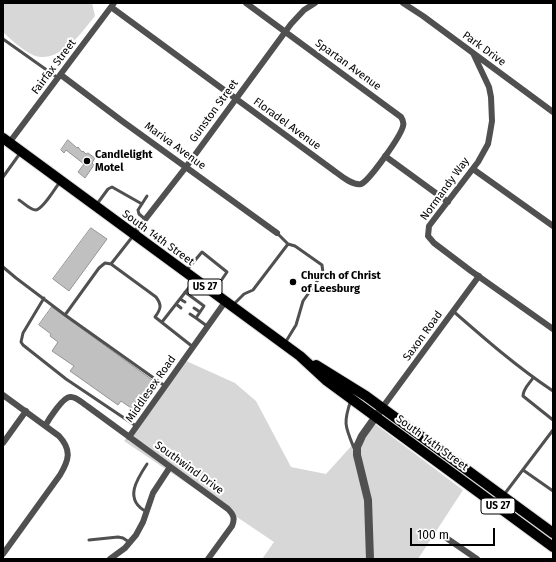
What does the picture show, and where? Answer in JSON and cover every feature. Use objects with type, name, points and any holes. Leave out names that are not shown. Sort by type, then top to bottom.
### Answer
[{"type":"highway","name":"South 14th Street","points":[[6,140],[284,345],[300,356],[331,373],[382,408],[553,533]]},
{"type":"highway","name":"South 14th Street","points":[[300,356],[327,381],[553,547]]},
{"type":"street","name":"Spartan Avenue","points":[[246,3],[401,117],[404,125],[402,131],[385,156]]},
{"type":"street","name":"Gunston Street","points":[[133,235],[186,167],[285,31],[296,18],[315,3]]},
{"type":"street","name":"Park Drive","points":[[403,3],[423,16],[553,112]]},
{"type":"street","name":"Fairfax Street","points":[[6,140],[60,77],[113,5]]},
{"type":"street","name":"Floradel Avenue","points":[[113,5],[236,99],[351,182],[360,184],[364,182],[372,175],[385,156]]},
{"type":"street","name":"Normandy Way","points":[[473,53],[489,88],[492,108],[492,122],[488,144],[473,169],[429,226],[428,236],[434,243],[553,329]]},
{"type":"street","name":"Mariva Avenue","points":[[60,77],[277,233]]},
{"type":"street","points":[[385,156],[448,202]]},
{"type":"street","points":[[473,169],[553,226]]},
{"type":"street","name":"Saxon Road","points":[[382,408],[479,276]]},
{"type":"street","name":"Middlesex Road","points":[[45,426],[63,401],[67,398],[73,397],[129,437],[207,326],[228,304]]},
{"type":"street","points":[[3,395],[59,436],[67,447],[68,455],[64,468],[3,554]]},
{"type":"street","points":[[370,559],[368,500],[357,455],[359,442],[382,408]]},
{"type":"street","points":[[3,443],[26,411]]},
{"type":"street","name":"Southwind Drive","points":[[129,437],[228,509],[234,518],[232,526],[208,559]]},
{"type":"street","points":[[110,559],[130,543],[140,528],[153,493],[170,467]]},
{"type":"street","points":[[442,535],[467,556],[477,559]]},
{"type":"lane","points":[[3,38],[60,77]]},
{"type":"lane","points":[[3,177],[21,152]]},
{"type":"lane","points":[[19,200],[36,210],[42,208],[61,181]]},
{"type":"lane","points":[[95,206],[112,186],[142,204]]},
{"type":"lane","points":[[145,219],[138,213],[147,196]]},
{"type":"lane","points":[[277,233],[288,244],[292,244],[322,265],[324,270],[303,301],[296,325],[284,345]]},
{"type":"lane","points":[[111,264],[133,235]]},
{"type":"lane","points":[[228,304],[253,290],[288,244]]},
{"type":"lane","points":[[185,273],[202,252],[227,272],[213,293]]},
{"type":"lane","points":[[65,314],[102,264],[111,264],[156,297],[161,307],[155,317],[193,347]]},
{"type":"lane","points":[[3,268],[165,386]]},
{"type":"lane","points":[[162,322],[194,279]]},
{"type":"lane","points":[[185,292],[204,306],[196,318]]},
{"type":"lane","points":[[44,298],[23,333],[21,342],[23,345],[66,379],[136,426]]},
{"type":"lane","points":[[180,299],[185,302]]},
{"type":"lane","points":[[176,304],[181,308]]},
{"type":"lane","points":[[194,308],[200,312]]},
{"type":"lane","points":[[452,312],[533,378],[553,391]]},
{"type":"lane","points":[[190,314],[207,326]]},
{"type":"lane","points":[[533,378],[525,388],[523,396],[553,420]]},
{"type":"lane","points":[[351,398],[345,420],[357,455]]},
{"type":"lane","points":[[503,496],[553,430]]},
{"type":"lane","points":[[147,464],[138,477],[133,492],[134,498],[139,507],[147,512]]},
{"type":"lane","points":[[523,470],[553,491]]},
{"type":"lane","points":[[89,540],[118,537],[123,538],[130,543]]},
{"type":"shaded area","points":[[3,3],[92,3],[95,16],[65,49],[49,56],[41,57],[26,51],[3,32]]},
{"type":"shaded area","points":[[184,360],[235,383],[256,401],[291,467],[326,474],[355,442],[353,452],[365,500],[367,559],[262,559],[274,542],[124,441]]},
{"type":"shaded area","points":[[375,424],[463,490],[418,559],[373,559],[360,455],[362,443]]},
{"type":"building","name":"Candlelight Motel","points":[[68,140],[82,152],[83,151],[86,154],[88,153],[95,158],[92,163],[94,165],[85,178],[78,172],[84,164],[66,150],[64,153],[61,150]]},
{"type":"building","points":[[91,228],[107,239],[69,291],[53,279]]},
{"type":"building","points":[[52,307],[155,382],[134,410],[121,401],[118,405],[70,371],[74,366],[52,351],[58,342],[50,336],[51,334],[39,325]]},
{"type":"place","name":"Candlelight Motel","points":[[87,161]]},
{"type":"place","name":"Church of Christ of Leesburg","points":[[293,282]]}]
